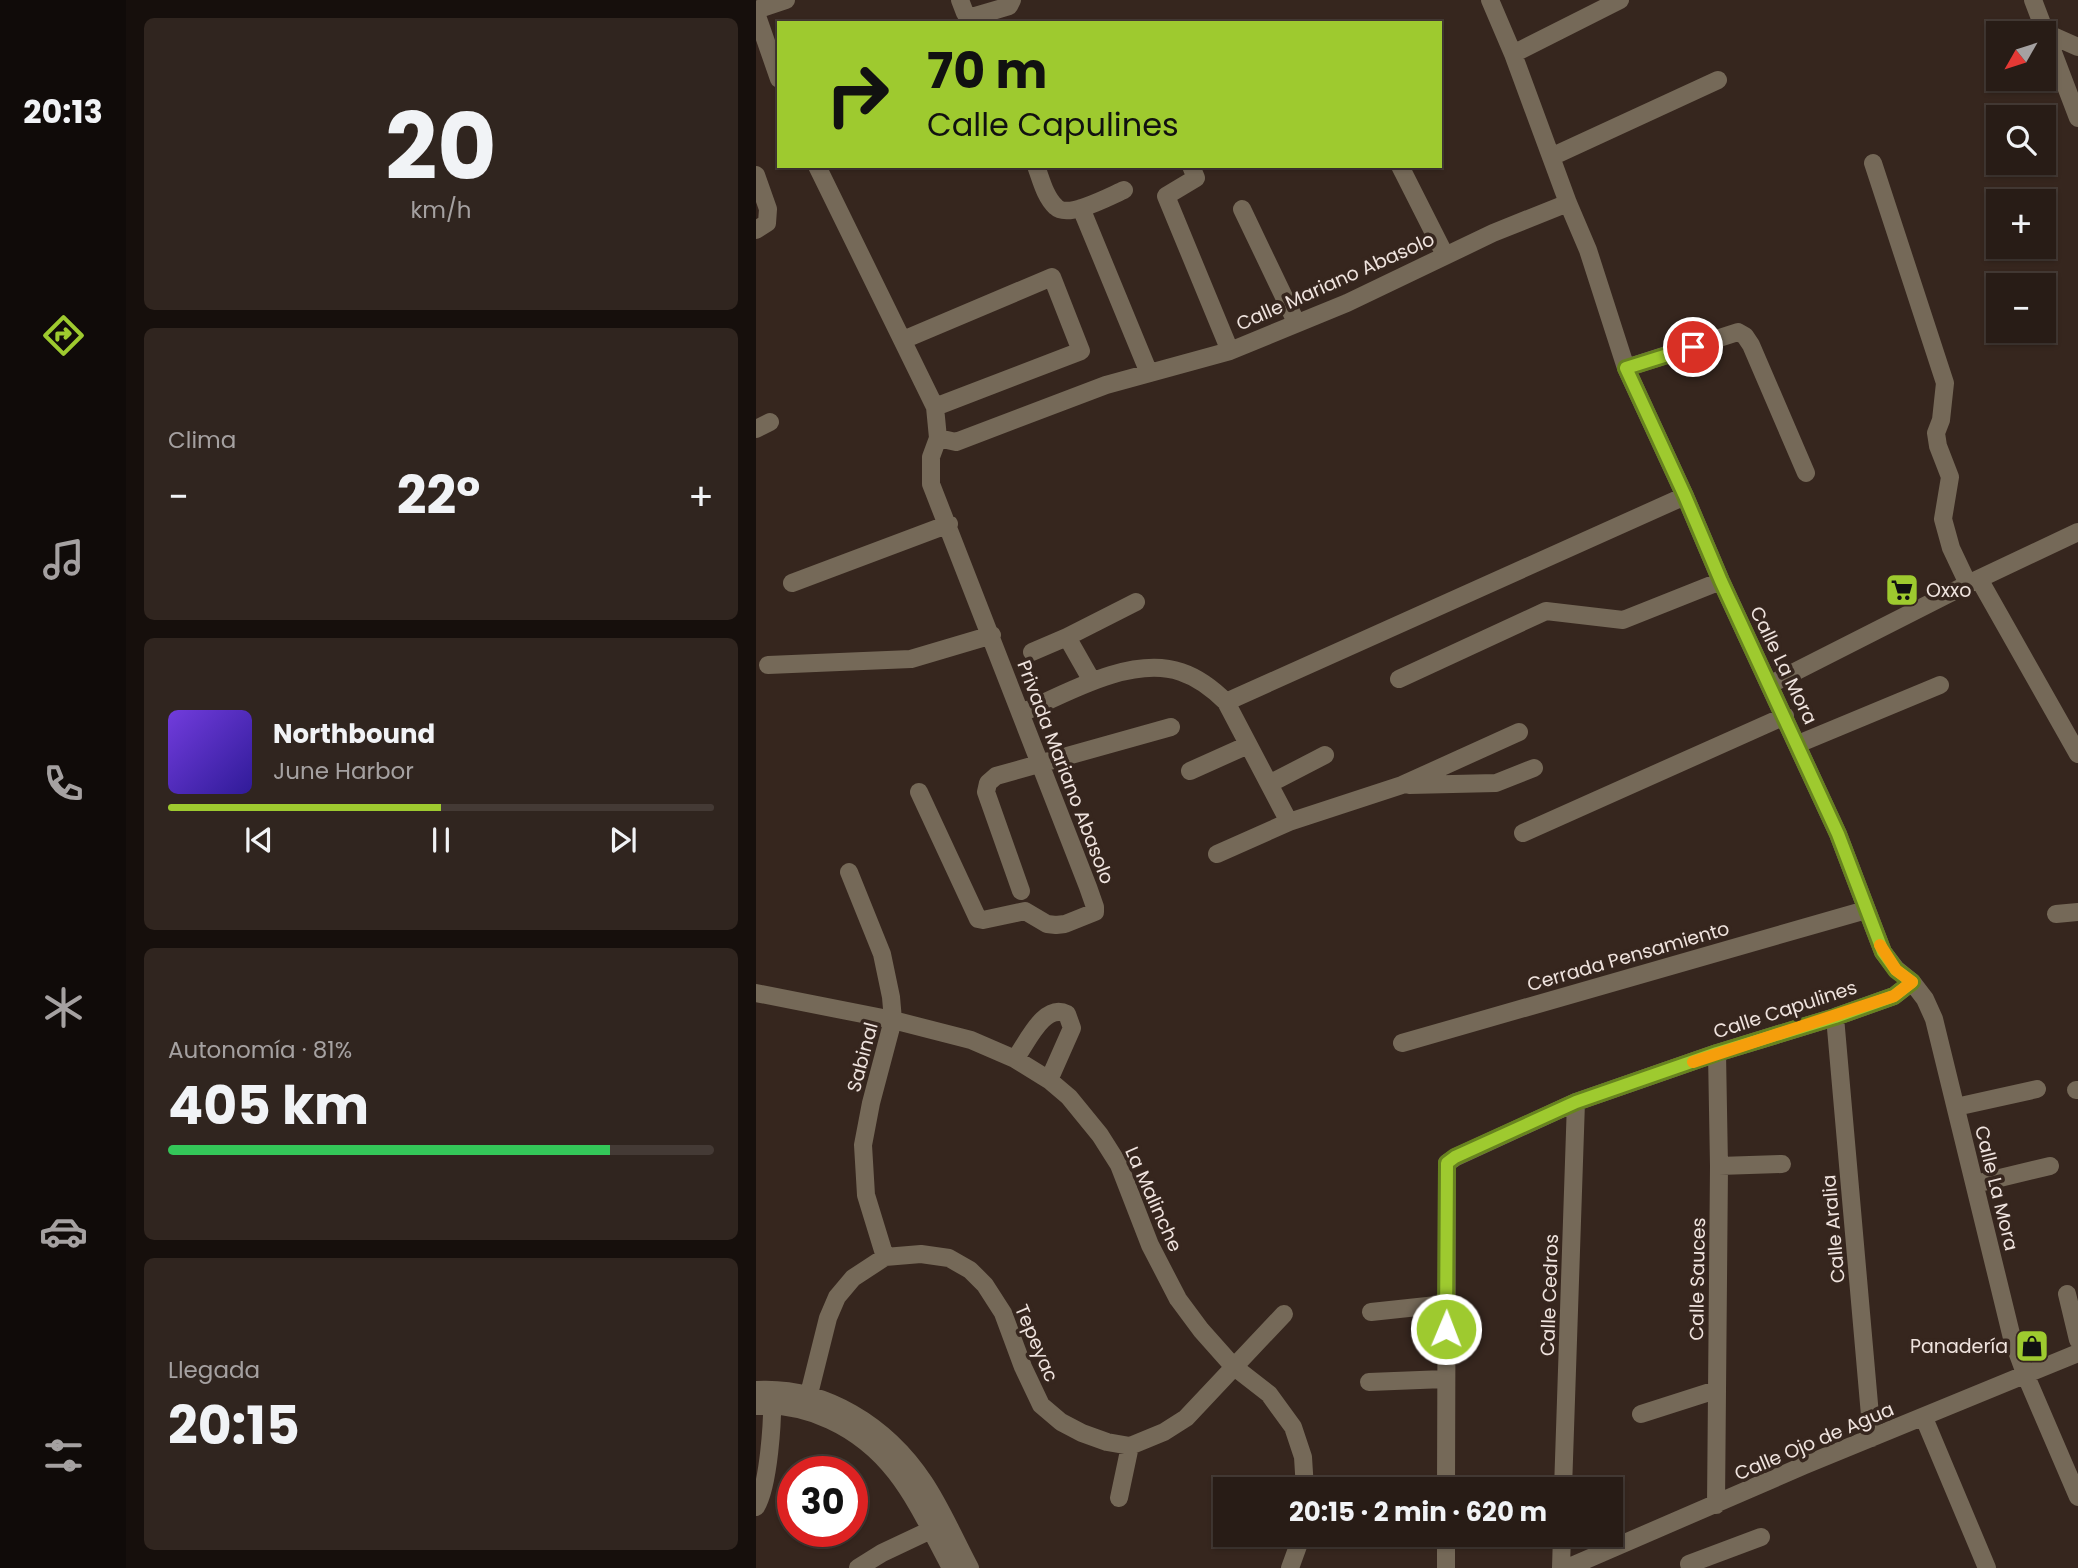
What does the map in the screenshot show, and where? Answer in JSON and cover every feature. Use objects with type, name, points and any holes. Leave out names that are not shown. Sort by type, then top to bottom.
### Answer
[{"type":"street","points":[[777,73],[756,11],[786,0]]},
{"type":"street","points":[[960,0],[965,13],[972,17],[1009,6],[1012,0]]},
{"type":"street","name":"Calle La Mora","points":[[1490,0],[1514,54],[1551,158],[1588,250],[1626,368],[1838,834],[1883,952],[1896,970],[1912,982],[1925,999],[1934,1019],[2012,1338],[2025,1376],[2078,1497]]},
{"type":"street","points":[[1514,54],[1620,0]]},
{"type":"street","points":[[2033,0],[2040,21]]},
{"type":"street","points":[[2056,38],[2078,47]]},
{"type":"street","points":[[2056,63],[2078,116]]},
{"type":"street","points":[[1551,158],[1718,80]]},
{"type":"street","points":[[1872,163],[1945,383],[1941,420],[1936,433],[1950,477],[1943,519],[1951,548],[1974,581],[2078,754]]},
{"type":"street","name":"Privada Mariano Abasolo","points":[[818,168],[935,407],[947,440],[931,457],[931,484],[1041,762],[1096,907],[1095,912],[1065,925],[1047,924],[1024,911],[978,919],[919,792]]},
{"type":"street","points":[[1037,168],[1047,195],[1056,208],[1063,211],[1081,208],[1124,190]]},
{"type":"street","points":[[1192,168],[1196,178],[1166,196],[1230,351]]},
{"type":"street","points":[[1401,168],[1445,255]]},
{"type":"street","points":[[756,175],[768,209],[767,223],[756,230]]},
{"type":"street","name":"Calle Mariano Abasolo","points":[[947,440],[1106,385],[1230,351],[1347,303],[1445,255],[1568,203]]},
{"type":"street","points":[[1081,208],[1149,373]]},
{"type":"street","points":[[1242,209],[1296,322]]},
{"type":"street","points":[[904,340],[1052,276],[1081,351],[935,407]]},
{"type":"street","points":[[1626,368],[1738,332],[1745,336],[1806,473]]},
{"type":"street","points":[[1226,702],[1685,496]]},
{"type":"street","points":[[792,583],[949,524]]},
{"type":"street","points":[[1769,685],[1974,581],[2078,532]]},
{"type":"street","points":[[1399,679],[1546,611],[1623,620],[1721,581]]},
{"type":"street","points":[[1032,652],[1136,602]]},
{"type":"street","points":[[768,665],[911,659],[992,635]]},
{"type":"street","points":[[1068,637],[1092,681]]},
{"type":"street","points":[[1021,713],[1092,681],[1147,667],[1181,671],[1209,685],[1226,702],[1289,822]]},
{"type":"street","points":[[1798,744],[1940,685]]},
{"type":"street","points":[[1523,833],[1785,716]]},
{"type":"street","points":[[1021,891],[986,792],[988,783],[996,776],[1041,762],[1171,727]]},
{"type":"street","points":[[1217,854],[1289,822],[1402,785],[1519,732]]},
{"type":"street","points":[[1190,771],[1248,745]]},
{"type":"street","points":[[1269,784],[1325,755]]},
{"type":"street","points":[[1402,785],[1496,783],[1534,768]]},
{"type":"street","name":"Sabinal","points":[[849,872],[882,954],[891,997],[893,1020],[863,1145],[866,1195],[884,1257]]},
{"type":"street","name":"Cerrada Pensamiento","points":[[1402,1043],[1866,910]]},
{"type":"street","points":[[2056,914],[2078,912]]},
{"type":"street","name":"Calle Capulines","points":[[1446,1304],[1446,1174],[1447,1163],[1455,1157],[1576,1102],[1894,996],[1912,982]]},
{"type":"street","name":"La Malinche","points":[[756,993],[893,1020],[971,1041],[1015,1059],[1049,1080],[1069,1097],[1100,1135],[1119,1165],[1150,1245],[1178,1299],[1233,1366],[1269,1394],[1293,1427],[1303,1457],[1305,1477]]},
{"type":"street","points":[[1015,1059],[1047,1015],[1057,1011],[1067,1014],[1072,1028],[1049,1080]]},
{"type":"street","name":"Calle Aralia","points":[[1835,1017],[1872,1438]]},
{"type":"street","name":"Calle Sauces","points":[[1716,1505],[1719,1166],[1717,1053]]},
{"type":"street","points":[[1956,1107],[2037,1089]]},
{"type":"street","name":"Calle Cedros","points":[[1563,1477],[1576,1102]]},
{"type":"street","points":[[1719,1166],[1782,1164]]},
{"type":"street","points":[[1975,1184],[2050,1166]]},
{"type":"street","name":"Tepeyac","points":[[807,1402],[828,1318],[837,1297],[853,1278],[884,1257],[921,1254],[949,1258],[970,1270],[985,1285],[1003,1313],[1023,1367],[1041,1405],[1061,1422],[1082,1433],[1107,1442],[1130,1446]]},
{"type":"street","points":[[2067,1294],[2078,1339]]},
{"type":"street","points":[[1371,1312],[1446,1304],[1446,1477]]},
{"type":"street","points":[[1119,1498],[1130,1446],[1164,1432],[1186,1418],[1284,1314]]},
{"type":"street","name":"Calle Ojo de Agua","points":[[1567,1568],[2078,1353]]},
{"type":"street","points":[[1369,1382],[1445,1379]]},
{"type":"street","points":[[1642,1414],[1716,1390]]},
{"type":"street","points":[[756,1507],[761,1499],[766,1469],[764,1398],[807,1402],[850,1411],[887,1437],[925,1483],[951,1568]]},
{"type":"street","points":[[1924,1418],[1987,1568]]},
{"type":"street","points":[[858,1568],[882,1553],[938,1526]]},
{"type":"street","points":[[938,1526],[970,1568]]},
{"type":"street","points":[[1689,1563],[1724,1560],[1761,1538]]},
{"type":"street","points":[[1290,1568],[1298,1547]]},
{"type":"street","points":[[1446,1547],[1446,1568]]},
{"type":"street","points":[[1561,1568],[1562,1547]]},
{"type":"slow traffic","points":[[1693,1062],[1894,996],[1912,982],[1896,970],[1880,945]]},
{"type":"place","name":"Oxxo","points":[[1902,590]]},
{"type":"place","name":"Panadería","points":[[2032,1346]]},
{"type":"route","points":[[1446,1329],[1446,1174],[1447,1163],[1455,1157],[1576,1102],[1894,996],[1912,982],[1896,970],[1883,952],[1838,834],[1626,368],[1693,347]]}]
